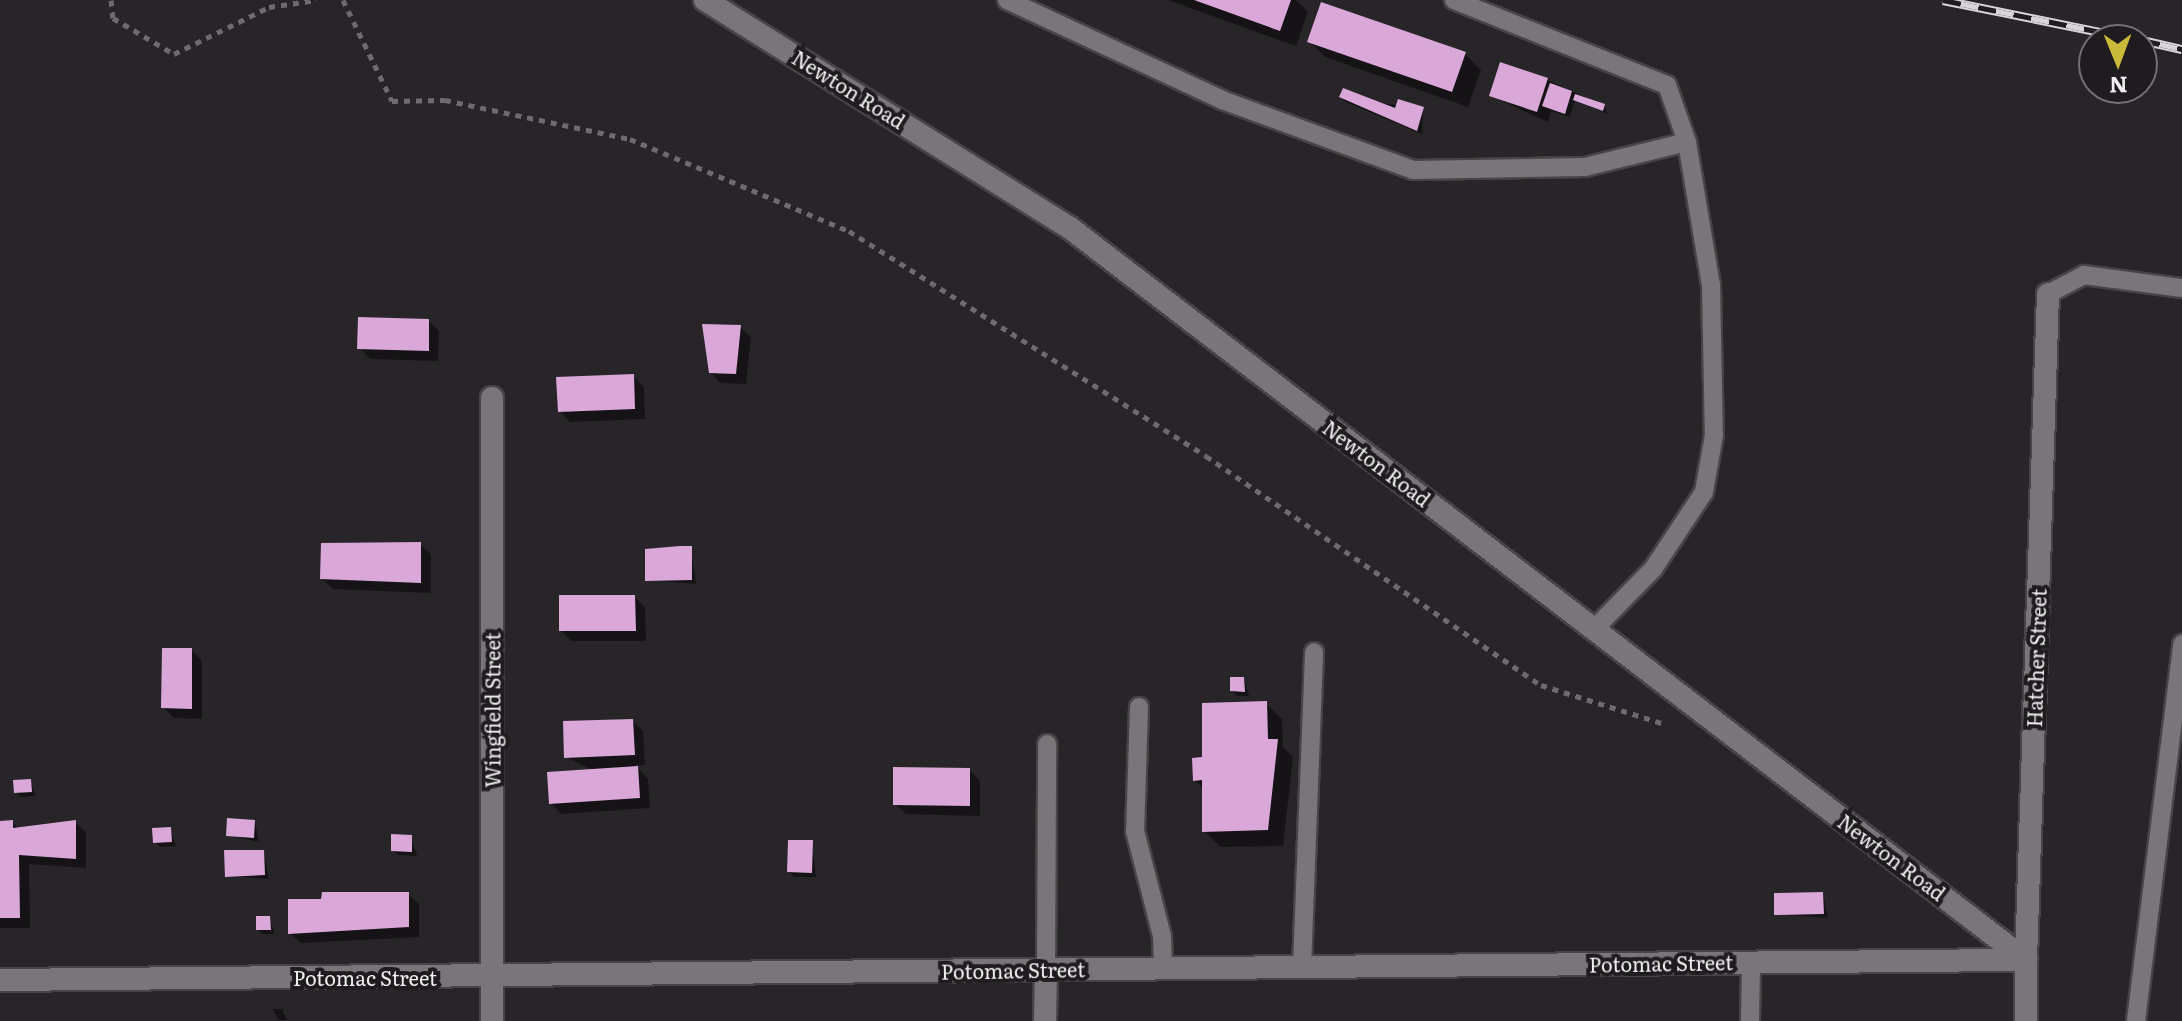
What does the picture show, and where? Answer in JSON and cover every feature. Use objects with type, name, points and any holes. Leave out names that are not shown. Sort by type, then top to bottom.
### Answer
[{"type":"street","name":"Newton Road","points":[[705,0],[1070,228],[2026,960]]},
{"type":"street","name":"Hatcher Street","points":[[2026,1021],[2048,294]]},
{"type":"street","name":"Wingfield Street","points":[[492,398],[492,1021]]},
{"type":"street","name":"Potomac Street","points":[[0,980],[2026,960]]},
{"type":"street","points":[[1045,1021],[1046,970]]},
{"type":"lane","points":[[1007,0],[1222,100],[1413,170],[1585,167],[1687,142]]},
{"type":"lane","points":[[1454,0],[1667,85],[1687,142],[1711,285],[1714,435],[1704,492],[1653,569],[1594,629]]},
{"type":"lane","points":[[2048,294],[2084,275],[2182,288]]},
{"type":"lane","points":[[2136,1021],[2182,644]]},
{"type":"lane","points":[[1302,967],[1314,652]]},
{"type":"lane","points":[[1139,707],[1135,831],[1162,936],[1163,968]]},
{"type":"lane","points":[[1046,970],[1047,744]]},
{"type":"lane","points":[[1750,1021],[1751,962]]},
{"type":"path","points":[[111,0],[113,18],[174,54],[269,7],[316,0]]},
{"type":"path","points":[[343,0],[392,101],[445,100],[630,139],[849,231],[1206,456],[1541,685],[1677,728]]},
{"type":"building","points":[[1194,0],[1291,0],[1280,31]]},
{"type":"building","points":[[1321,2],[1466,52],[1452,92],[1307,42]]},
{"type":"building","points":[[1500,62],[1548,78],[1537,112],[1489,96]]},
{"type":"building","points":[[1550,83],[1572,91],[1565,114],[1542,106]]},
{"type":"building","points":[[1343,88],[1395,108],[1398,99],[1424,107],[1417,131],[1339,97]]},
{"type":"building","points":[[1575,94],[1605,104],[1603,111],[1573,100]]},
{"type":"building","points":[[358,317],[429,319],[429,351],[357,349]]},
{"type":"building","points":[[702,324],[741,325],[736,374],[709,373]]},
{"type":"building","points":[[634,374],[635,409],[558,412],[556,377]]},
{"type":"building","points":[[421,542],[421,583],[320,579],[321,543]]},
{"type":"building","points":[[692,546],[692,580],[645,581],[645,549]]},
{"type":"building","points":[[559,595],[635,595],[636,631],[559,631]]},
{"type":"building","points":[[162,648],[192,648],[192,709],[161,708]]},
{"type":"building","points":[[1230,677],[1244,677],[1245,692],[1230,691]]},
{"type":"building","points":[[1267,701],[1268,739],[1278,739],[1268,830],[1202,832],[1202,780],[1193,781],[1192,758],[1202,757],[1202,703]]},
{"type":"building","points":[[633,719],[635,755],[564,758],[563,721]]},
{"type":"building","points":[[638,766],[640,798],[549,804],[547,772]]},
{"type":"building","points":[[893,767],[970,768],[970,806],[893,805]]},
{"type":"building","points":[[31,779],[32,792],[14,793],[13,780]]},
{"type":"building","points":[[227,818],[255,820],[254,838],[226,836]]},
{"type":"building","points":[[13,820],[13,828],[76,820],[76,859],[19,855],[20,918],[0,918],[0,821]]},
{"type":"building","points":[[171,827],[172,842],[153,843],[152,828]]},
{"type":"building","points":[[391,834],[412,835],[412,852],[391,851]]},
{"type":"building","points":[[788,840],[813,840],[812,873],[787,872]]},
{"type":"building","points":[[224,850],[264,850],[265,875],[225,877]]},
{"type":"building","points":[[322,892],[409,892],[409,927],[288,934],[288,899],[321,899]]},
{"type":"building","points":[[1823,892],[1824,914],[1774,915],[1774,893]]},
{"type":"building","points":[[256,916],[270,916],[271,930],[256,930]]},
{"type":"railway","points":[[1943,0],[2078,27]]},
{"type":"railway","points":[[2158,44],[2182,49]]}]
